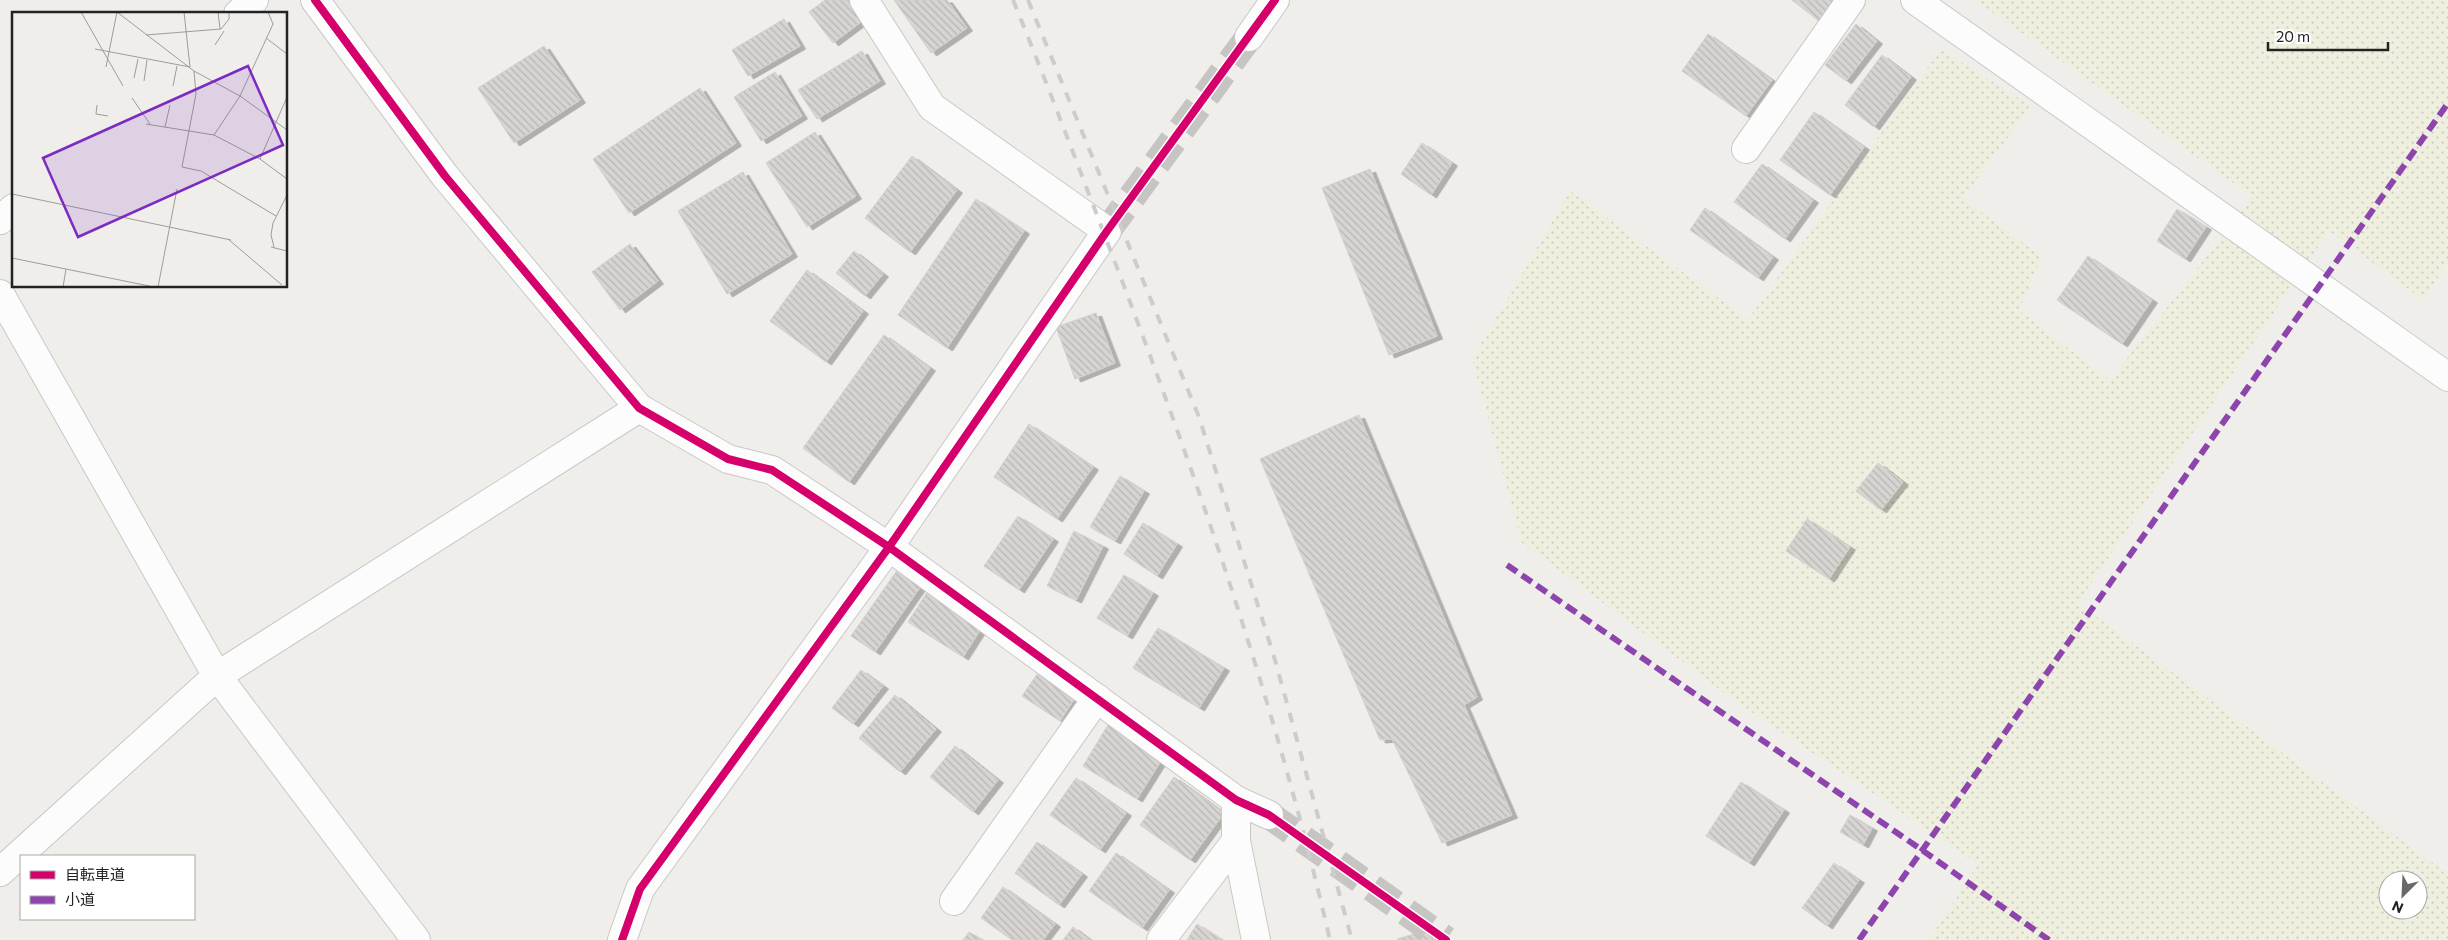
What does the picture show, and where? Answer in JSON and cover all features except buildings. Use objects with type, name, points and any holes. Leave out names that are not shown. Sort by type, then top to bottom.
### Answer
[{"type":"street","points":[[240,12],[254,0]]},
{"type":"street","points":[[315,0],[445,176],[639,408],[728,459],[772,470],[889,547],[1236,800],[1269,815]]},
{"type":"street","points":[[622,940],[640,888],[889,547],[1107,231],[932,108],[864,0]]},
{"type":"street","points":[[1249,37],[1275,0]]},
{"type":"street","points":[[1746,150],[1851,0]]},
{"type":"street","points":[[1915,0],[2448,377]]},
{"type":"street","points":[[0,220],[12,210]]},
{"type":"street","points":[[0,294],[217,676],[416,940]]},
{"type":"street","points":[[0,872],[217,676],[639,408]]},
{"type":"street","points":[[954,901],[1097,698]]},
{"type":"street","points":[[1236,800],[1236,841],[1256,940]]},
{"type":"street","points":[[1161,940],[1236,841]]},
{"type":"green space","points":[[1975,0],[2448,0],[2448,263],[2423,300],[2329,231],[2078,603],[2448,874],[2448,940],[1929,940],[1978,864],[1735,701],[1522,543],[1472,359],[1570,191],[1748,319],[1941,49],[2031,106],[1963,198],[2042,257],[2019,310],[2110,380],[2253,197]]},
{"type":"tunnel","points":[[1107,231],[1249,37]]},
{"type":"tunnel","points":[[1269,815],[1446,940]]},
{"type":"railway","points":[[1013,0],[1147,348],[1207,515],[1235,599],[1286,768],[1330,940]]},
{"type":"railway","points":[[1028,0],[1199,417],[1275,660],[1352,940]]},
{"type":"marked path","points":[[1859,940],[2448,103]]},
{"type":"marked path","points":[[1507,565],[1922,850],[2049,940]]},
{"type":"cycle path","points":[[315,0],[445,176],[639,408],[728,459],[772,470],[889,547],[1236,800],[1269,815],[1446,940]]},
{"type":"cycle path","points":[[622,940],[640,889],[889,547],[1107,231],[1275,0]]}]
